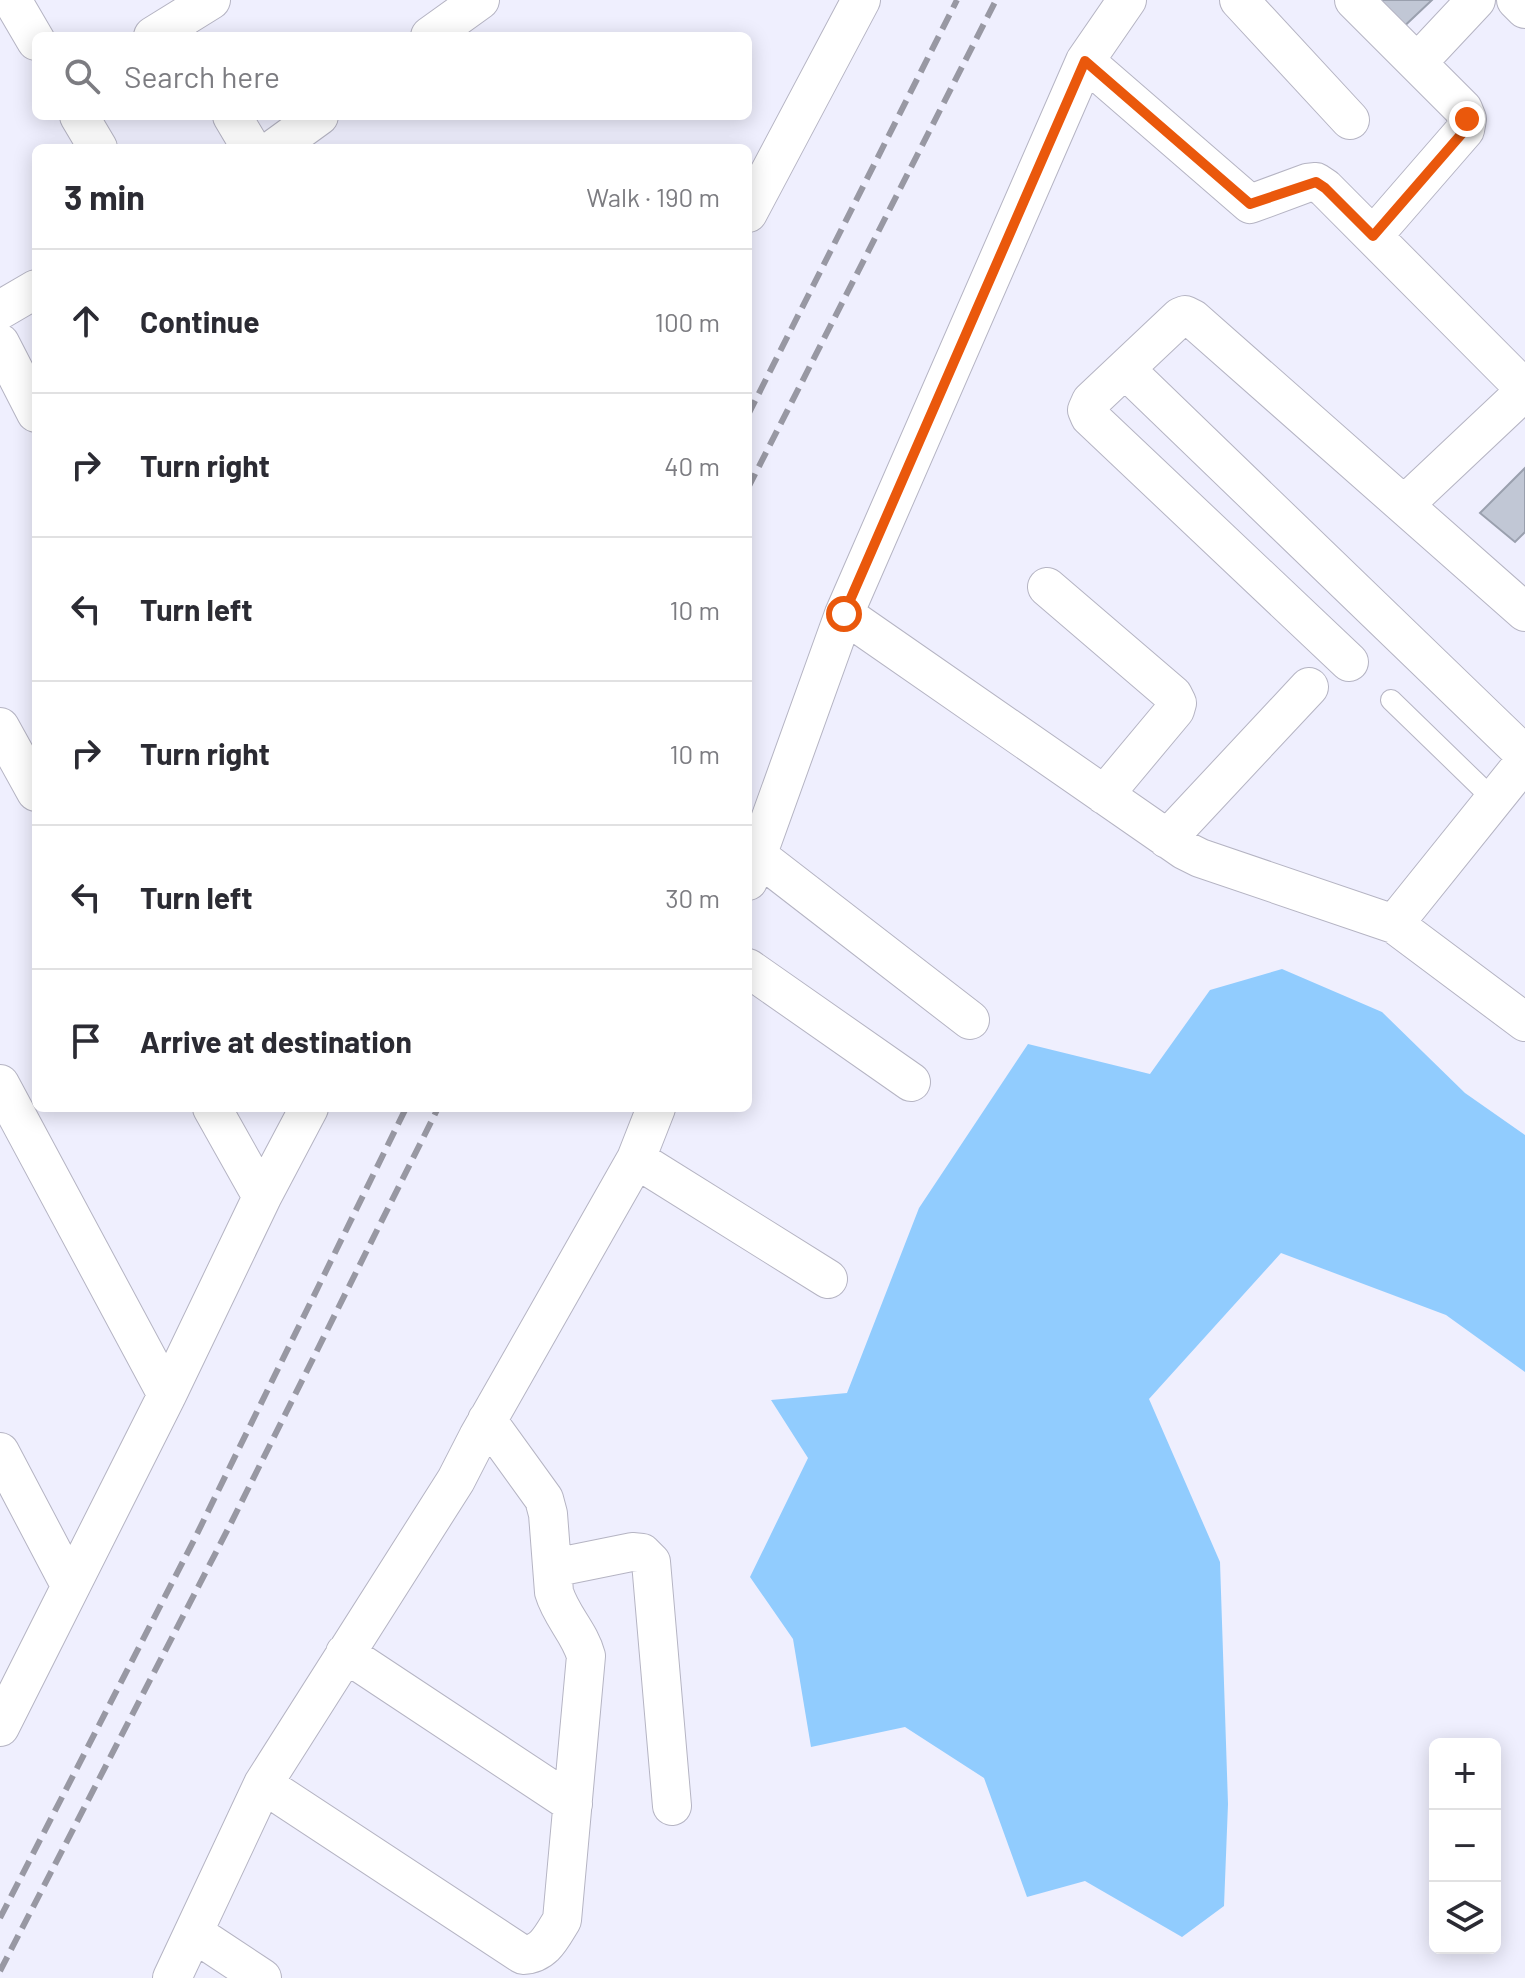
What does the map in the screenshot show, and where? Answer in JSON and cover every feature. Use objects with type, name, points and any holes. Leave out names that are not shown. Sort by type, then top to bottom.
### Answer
[{"type":"street","points":[[12,0],[32,34]]},
{"type":"street","points":[[168,24],[211,0]]},
{"type":"street","points":[[436,32],[480,0]]},
{"type":"street","points":[[752,205],[861,0]]},
{"type":"street","points":[[970,1020],[753,869],[844,614],[1085,61],[1127,0]]},
{"type":"street","points":[[1239,0],[1350,120]]},
{"type":"street","points":[[1354,0],[1463,109],[1467,119],[1465,130],[1373,236]]},
{"type":"street","points":[[1417,63],[1476,0]]},
{"type":"street","points":[[1516,0],[1525,9]]},
{"type":"street","points":[[1085,61],[1250,204],[1316,182],[1325,188],[1523,397],[1404,505]]},
{"type":"street","points":[[81,120],[96,144]]},
{"type":"street","points":[[234,120],[249,144]]},
{"type":"street","points":[[280,144],[314,120]]},
{"type":"street","points":[[0,310],[32,291]]},
{"type":"street","points":[[1349,662],[1090,417],[1087,410],[1091,401],[1180,317],[1185,315],[1193,319],[1525,612]]},
{"type":"street","points":[[0,343],[32,405]]},
{"type":"street","points":[[1125,369],[1515,780],[1394,924]]},
{"type":"street","points":[[1047,587],[1173,695],[1177,703],[1175,710],[1104,795]]},
{"type":"street","points":[[844,614],[1167,839],[1200,858],[1394,924],[1525,1022]]},
{"type":"street","points":[[1167,839],[1309,687]]},
{"type":"street","points":[[0,727],[32,785]]},
{"type":"street","points":[[752,971],[911,1082]]},
{"type":"street","points":[[0,1084],[167,1395]]},
{"type":"street","points":[[214,1112],[262,1197]]},
{"type":"street","points":[[0,1727],[307,1112]]},
{"type":"street","points":[[172,1978],[263,1784],[456,1480],[636,1159],[654,1112]]},
{"type":"street","points":[[636,1159],[828,1279]]},
{"type":"street","points":[[263,1784],[523,1955],[535,1955],[546,1946],[562,1920],[586,1656],[582,1643],[557,1603],[544,1499],[487,1420]]},
{"type":"street","points":[[0,1452],[70,1585]]},
{"type":"street","points":[[553,1568],[632,1552],[642,1553],[651,1562],[672,1806]]},
{"type":"street","points":[[345,1653],[573,1804]]},
{"type":"street","points":[[194,1933],[262,1978]]},
{"type":"lane","points":[[1391,700],[1515,780]]},
{"type":"water","points":[[1282,969],[1382,1012],[1465,1093],[1525,1135],[1525,1372],[1446,1315],[1281,1253],[1149,1399],[1220,1562],[1228,1804],[1224,1906],[1182,1937],[1085,1881],[1027,1897],[984,1778],[905,1727],[811,1747],[793,1639],[750,1577],[808,1458],[771,1400],[847,1393],[919,1208],[1028,1044],[1150,1074],[1210,990]]},
{"type":"building","points":[[1366,0],[1432,0],[1397,33]]},
{"type":"building","points":[[1525,468],[1525,532],[1515,542],[1480,513]]},
{"type":"railway","points":[[752,407],[957,0]]},
{"type":"railway","points":[[752,480],[996,0]]},
{"type":"railway","points":[[0,1918],[194,1540],[404,1112]]},
{"type":"railway","points":[[0,1971],[229,1527],[436,1112]]},
{"type":"route","points":[[844,614],[1085,61],[1250,204],[1316,182],[1373,236],[1465,130],[1467,119]]}]
